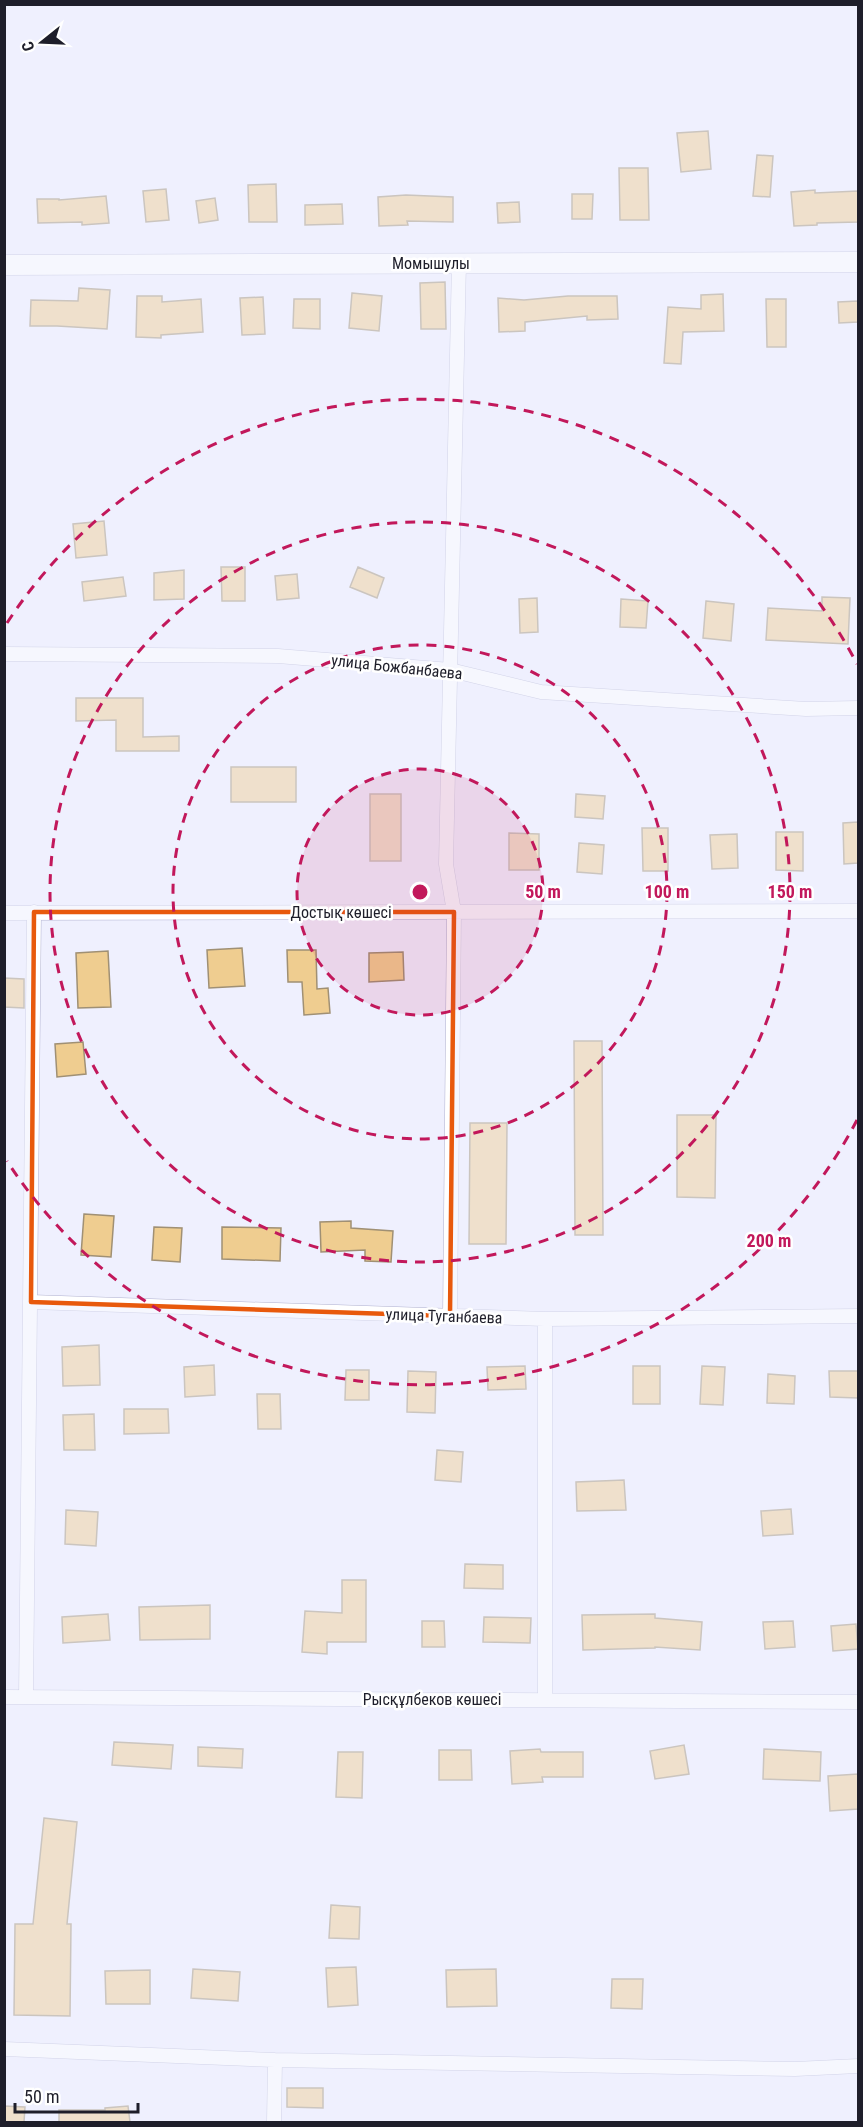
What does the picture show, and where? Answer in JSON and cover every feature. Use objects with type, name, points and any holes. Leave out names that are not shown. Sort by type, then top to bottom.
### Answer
[{"type":"street","points":[[450,1316],[454,912],[446,864],[459,262]]},
{"type":"street","name":"Момышулы","points":[[4,265],[858,262]]},
{"type":"street","name":"улица Божбанбаева","points":[[4,654],[278,656],[450,670],[541,692],[806,709],[858,708]]},
{"type":"street","name":"Достық көшесі","points":[[4,913],[858,911]]},
{"type":"street","points":[[26,1697],[34,912]]},
{"type":"street","name":"улица Туганбаева","points":[[30,1302],[544,1319],[858,1316]]},
{"type":"street","points":[[544,1319],[545,1700]]},
{"type":"street","name":"Рысқұлбеков көшесі","points":[[4,1696],[858,1702]]},
{"type":"street","points":[[4,2049],[275,2060],[795,2069],[858,2066]]},
{"type":"street","points":[[274,2122],[275,2060]]},
{"type":"highlighted area","points":[[34,912],[454,912],[450,1316],[31,1302]]},
{"type":"building","points":[[708,131],[711,169],[681,172],[677,133]]},
{"type":"building","points":[[757,155],[773,156],[770,197],[753,196]]},
{"type":"building","points":[[619,168],[648,168],[649,220],[620,220]]},
{"type":"building","points":[[276,184],[277,222],[249,222],[248,185]]},
{"type":"building","points":[[166,189],[169,220],[146,222],[143,191]]},
{"type":"building","points":[[815,190],[815,193],[858,191],[858,222],[794,226],[791,192]]},
{"type":"building","points":[[572,194],[593,194],[592,219],[572,219]]},
{"type":"building","points":[[406,195],[453,197],[453,222],[407,221],[408,225],[379,226],[378,197]]},
{"type":"building","points":[[106,196],[109,223],[82,225],[82,222],[38,223],[37,199],[59,200]]},
{"type":"building","points":[[215,198],[218,220],[199,223],[196,201]]},
{"type":"building","points":[[519,202],[520,222],[498,223],[497,203]]},
{"type":"building","points":[[342,204],[343,224],[305,225],[305,205]]},
{"type":"building","points":[[445,282],[446,329],[421,329],[420,283]]},
{"type":"building","points":[[79,288],[110,290],[107,329],[30,326],[31,300],[78,301]]},
{"type":"building","points":[[352,293],[382,296],[379,331],[349,328]]},
{"type":"building","points":[[723,294],[724,331],[683,332],[681,364],[664,363],[668,307],[701,309],[701,295]]},
{"type":"building","points":[[137,296],[162,296],[162,302],[201,299],[203,332],[161,335],[161,338],[136,337]]},
{"type":"building","points":[[568,296],[617,296],[618,319],[587,320],[587,316],[525,322],[525,331],[499,332],[498,298],[524,300]]},
{"type":"building","points":[[263,297],[265,334],[242,335],[240,298]]},
{"type":"building","points":[[294,299],[320,299],[320,329],[293,328]]},
{"type":"building","points":[[766,299],[786,299],[786,347],[767,347]]},
{"type":"building","points":[[858,301],[858,322],[839,323],[838,302]]},
{"type":"building","points":[[104,521],[107,555],[76,558],[73,524]]},
{"type":"building","points":[[221,567],[245,567],[245,601],[222,601]]},
{"type":"building","points":[[358,567],[384,578],[377,598],[350,587]]},
{"type":"building","points":[[184,570],[184,599],[154,600],[154,573]]},
{"type":"building","points":[[297,574],[299,598],[277,600],[275,576]]},
{"type":"building","points":[[123,577],[126,596],[84,601],[82,582]]},
{"type":"building","points":[[822,597],[850,598],[848,644],[766,640],[768,608],[822,611]]},
{"type":"building","points":[[537,598],[538,632],[520,633],[519,599]]},
{"type":"building","points":[[621,599],[648,601],[646,628],[620,627]]},
{"type":"building","points":[[706,601],[734,604],[731,641],[703,638]]},
{"type":"building","points":[[76,698],[143,698],[143,737],[179,736],[179,751],[116,751],[116,720],[76,721]]},
{"type":"building","points":[[231,767],[296,767],[296,802],[231,802]]},
{"type":"building","points":[[370,794],[401,794],[401,861],[370,861]]},
{"type":"building","points":[[576,794],[605,796],[603,819],[575,817]]},
{"type":"building","points":[[858,822],[858,863],[844,864],[843,823]]},
{"type":"building","points":[[642,828],[668,828],[668,871],[643,871]]},
{"type":"building","points":[[776,832],[803,832],[803,871],[776,870]]},
{"type":"building","points":[[509,833],[539,834],[539,870],[509,870]]},
{"type":"building","points":[[737,834],[738,868],[712,869],[710,835]]},
{"type":"building","points":[[579,843],[604,845],[602,874],[577,872]]},
{"type":"building","points":[[242,948],[245,986],[209,988],[207,950]]},
{"type":"building","points":[[287,950],[316,950],[317,989],[328,988],[330,1013],[304,1015],[302,982],[288,982]]},
{"type":"building","points":[[108,951],[111,1007],[78,1008],[76,953]]},
{"type":"building","points":[[403,952],[404,980],[369,982],[369,953]]},
{"type":"building","points":[[4,978],[24,979],[24,1008],[4,1007]]},
{"type":"building","points":[[574,1041],[602,1041],[603,1235],[575,1235]]},
{"type":"building","points":[[83,1042],[86,1074],[57,1077],[55,1044]]},
{"type":"building","points":[[677,1115],[716,1115],[715,1198],[677,1197]]},
{"type":"building","points":[[470,1123],[507,1123],[506,1244],[469,1244]]},
{"type":"building","points":[[84,1214],[114,1216],[111,1257],[81,1255]]},
{"type":"building","points":[[351,1221],[351,1228],[393,1231],[391,1262],[365,1261],[365,1250],[321,1252],[320,1222]]},
{"type":"building","points":[[154,1227],[182,1228],[180,1262],[152,1260]]},
{"type":"building","points":[[222,1227],[281,1228],[280,1261],[222,1259]]},
{"type":"building","points":[[99,1345],[100,1385],[63,1386],[62,1347]]},
{"type":"building","points":[[214,1365],[215,1395],[185,1397],[184,1367]]},
{"type":"building","points":[[525,1366],[526,1389],[488,1390],[487,1367]]},
{"type":"building","points":[[633,1366],[660,1366],[660,1404],[633,1404]]},
{"type":"building","points":[[702,1366],[725,1367],[723,1405],[700,1404]]},
{"type":"building","points":[[346,1370],[369,1370],[369,1400],[345,1400]]},
{"type":"building","points":[[408,1371],[436,1372],[435,1413],[407,1412]]},
{"type":"building","points":[[829,1371],[858,1371],[858,1398],[830,1397]]},
{"type":"building","points":[[768,1374],[795,1376],[794,1404],[767,1403]]},
{"type":"building","points":[[257,1394],[280,1394],[281,1429],[258,1429]]},
{"type":"building","points":[[124,1409],[168,1409],[169,1433],[124,1434]]},
{"type":"building","points":[[94,1414],[95,1450],[64,1450],[63,1415]]},
{"type":"building","points":[[437,1450],[463,1452],[461,1482],[435,1480]]},
{"type":"building","points":[[624,1480],[626,1510],[577,1511],[576,1482]]},
{"type":"building","points":[[791,1509],[793,1534],[763,1536],[761,1511]]},
{"type":"building","points":[[66,1510],[98,1512],[96,1546],[65,1544]]},
{"type":"building","points":[[465,1564],[503,1565],[503,1589],[464,1588]]},
{"type":"building","points":[[342,1580],[366,1580],[366,1642],[327,1642],[327,1654],[302,1652],[305,1611],[342,1613]]},
{"type":"building","points":[[210,1605],[210,1639],[140,1640],[139,1607]]},
{"type":"building","points":[[108,1614],[110,1640],[63,1643],[62,1617]]},
{"type":"building","points":[[655,1614],[655,1618],[702,1622],[700,1650],[655,1647],[583,1650],[582,1615]]},
{"type":"building","points":[[484,1617],[531,1618],[530,1643],[483,1642]]},
{"type":"building","points":[[422,1621],[444,1621],[445,1647],[422,1647]]},
{"type":"building","points":[[793,1621],[795,1647],[765,1649],[763,1622]]},
{"type":"building","points":[[856,1624],[858,1649],[833,1651],[831,1626]]},
{"type":"building","points":[[114,1742],[173,1745],[171,1769],[112,1765]]},
{"type":"building","points":[[684,1745],[689,1774],[655,1779],[650,1751]]},
{"type":"building","points":[[198,1747],[243,1749],[242,1768],[198,1766]]},
{"type":"building","points":[[540,1749],[541,1752],[583,1752],[583,1777],[542,1777],[543,1782],[512,1784],[510,1751]]},
{"type":"building","points":[[764,1749],[821,1752],[820,1781],[763,1779]]},
{"type":"building","points":[[439,1750],[471,1750],[472,1780],[439,1780]]},
{"type":"building","points":[[338,1752],[363,1752],[362,1798],[336,1797]]},
{"type":"building","points":[[858,1774],[858,1809],[830,1811],[828,1776]]},
{"type":"building","points":[[44,1818],[77,1822],[67,1924],[71,1924],[70,2016],[14,2015],[15,1924],[33,1924]]},
{"type":"building","points":[[331,1905],[360,1907],[359,1939],[329,1938]]},
{"type":"building","points":[[356,1967],[358,2005],[328,2007],[326,1968]]},
{"type":"building","points":[[193,1969],[240,1972],[238,2001],[191,1998]]},
{"type":"building","points":[[496,1969],[497,2006],[447,2007],[446,1970]]},
{"type":"building","points":[[150,1970],[150,2004],[106,2004],[105,1971]]},
{"type":"building","points":[[612,1979],[643,1979],[642,2009],[611,2008]]},
{"type":"building","points":[[287,2088],[323,2088],[323,2108],[287,2107]]},
{"type":"building","points":[[4,2106],[25,2107],[24,2122],[4,2122]]},
{"type":"building","points":[[128,2106],[130,2122],[59,2122],[59,2110],[105,2110],[105,2108]]}]
